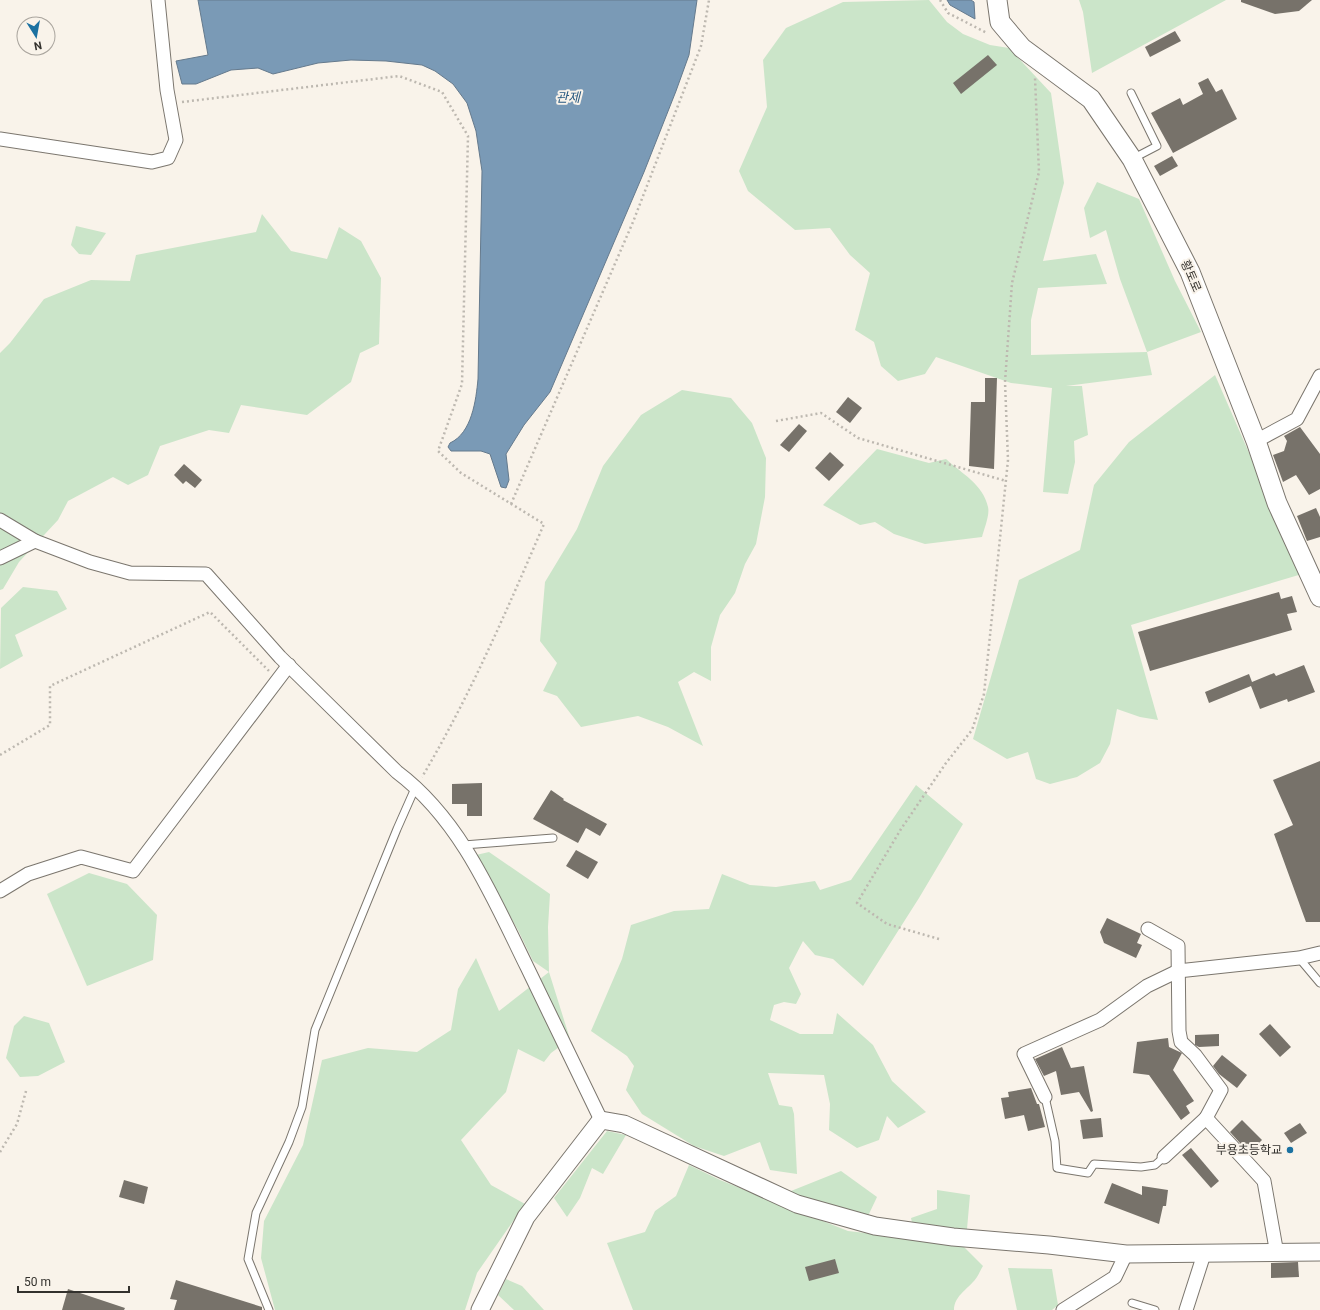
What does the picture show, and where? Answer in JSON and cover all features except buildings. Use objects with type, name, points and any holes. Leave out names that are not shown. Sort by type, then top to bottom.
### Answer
[{"type":"main road","name":"황토로","points":[[997,0],[1000,22],[1022,48],[1091,99],[1132,159],[1190,272],[1256,442],[1277,503],[1320,597]]},
{"type":"street","points":[[0,139],[152,162],[168,158],[176,140],[169,103],[158,0]]},
{"type":"street","points":[[1256,442],[1297,419],[1320,376]]},
{"type":"street","points":[[0,520],[35,541],[90,562],[130,573],[206,574],[289,665],[398,772],[416,786],[464,845],[514,940],[601,1120]]},
{"type":"street","points":[[0,558],[35,541]]},
{"type":"street","points":[[0,891],[28,874],[81,857],[133,871],[289,665]]},
{"type":"street","points":[[1148,929],[1178,946],[1179,1031],[1182,1042],[1196,1055],[1221,1090],[1206,1118],[1164,1157]]},
{"type":"street","points":[[1045,1097],[1024,1054],[1100,1020],[1147,986],[1178,972],[1299,958],[1320,953]]},
{"type":"street","points":[[1206,1118],[1264,1181],[1277,1254]]},
{"type":"street","points":[[601,1120],[624,1124],[797,1204],[875,1226],[953,1237],[1049,1244],[1126,1254],[1277,1254],[1320,1252]]},
{"type":"street","points":[[480,1310],[526,1217],[601,1120]]},
{"type":"street","points":[[1063,1310],[1115,1277],[1126,1254]]},
{"type":"street","points":[[1186,1310],[1204,1254]]},
{"type":"lane","points":[[1131,94],[1157,146],[1132,159]]},
{"type":"lane","points":[[269,1310],[248,1259],[256,1213],[289,1142],[302,1107],[315,1030],[394,836],[416,786]]},
{"type":"lane","points":[[464,845],[553,838]]},
{"type":"lane","points":[[1299,958],[1320,983]]},
{"type":"lane","points":[[1045,1097],[1055,1141],[1058,1168],[1088,1173],[1094,1164],[1141,1167],[1155,1165],[1164,1157]]},
{"type":"lane","points":[[1132,1303],[1155,1310]]},
{"type":"path","points":[[511,504],[633,222],[701,46],[709,0]]},
{"type":"path","points":[[940,0],[948,13],[988,34],[1009,32]]},
{"type":"path","points":[[939,939],[887,924],[857,903],[901,829],[972,730],[984,694],[1008,460],[1005,382],[1012,283],[1039,172],[1035,57]]},
{"type":"path","points":[[169,103],[399,76],[442,92],[468,136],[462,384],[438,451],[461,473],[544,524],[502,620],[451,728],[416,786]]},
{"type":"path","points":[[776,421],[821,412],[858,438],[1006,481]]},
{"type":"path","points":[[0,755],[50,725],[50,686],[210,612],[278,680]]},
{"type":"path","points":[[0,1152],[17,1124],[26,1091]]},
{"type":"green space","points":[[929,0],[947,22],[963,34],[990,45],[1009,48],[1051,93],[1064,183],[1043,261],[1096,254],[1107,284],[1038,288],[1031,320],[1031,355],[1147,352],[1152,375],[1066,386],[1082,386],[1088,435],[1074,441],[1075,462],[1068,494],[1043,492],[1052,388],[1011,383],[936,357],[925,374],[898,381],[881,366],[874,342],[855,330],[870,273],[850,255],[830,228],[795,230],[748,191],[739,171],[767,107],[763,60],[786,28],[843,2]]},
{"type":"green space","points":[[1079,0],[1226,0],[1092,73],[1083,12]]},
{"type":"green space","points":[[1097,182],[1139,199],[1175,281],[1201,332],[1147,352],[1120,279],[1106,230],[1090,238],[1084,208]]},
{"type":"green space","points":[[262,214],[291,251],[327,259],[339,227],[361,241],[381,278],[379,344],[360,353],[351,382],[307,415],[241,405],[229,433],[209,430],[160,446],[148,475],[128,485],[113,477],[68,501],[58,520],[19,562],[3,589],[0,590],[0,353],[10,343],[44,299],[91,280],[130,281],[136,255],[256,232]]},
{"type":"green space","points":[[76,226],[106,233],[91,255],[79,254],[71,245]]},
{"type":"green space","points":[[1215,375],[1302,574],[1131,625],[1158,720],[1140,717],[1117,709],[1110,744],[1100,763],[1077,777],[1050,784],[1036,779],[1028,752],[1007,759],[973,739],[1019,580],[1080,550],[1094,485],[1129,442]]},
{"type":"green space","points":[[682,390],[731,398],[752,423],[766,458],[765,497],[756,544],[745,564],[735,593],[720,615],[711,647],[711,681],[694,672],[678,682],[703,746],[668,727],[638,716],[581,727],[557,696],[543,691],[557,663],[540,641],[545,582],[577,529],[603,466],[641,415]]},
{"type":"green space","points":[[877,449],[929,463],[946,459],[971,480],[982,492],[988,507],[988,518],[982,537],[925,544],[894,534],[875,522],[860,525],[823,505]]},
{"type":"green space","points":[[23,587],[57,591],[67,609],[15,635],[23,656],[0,669],[1,608]]},
{"type":"green space","points":[[916,785],[963,824],[919,898],[863,986],[833,959],[815,955],[803,941],[789,968],[801,994],[796,1004],[784,1002],[774,1005],[770,1020],[800,1034],[833,1034],[837,1013],[873,1045],[892,1081],[926,1112],[898,1128],[887,1116],[879,1140],[857,1148],[829,1130],[830,1104],[824,1075],[768,1073],[779,1105],[792,1107],[794,1114],[797,1174],[770,1170],[760,1142],[724,1156],[694,1146],[642,1114],[626,1090],[634,1066],[627,1056],[591,1031],[622,959],[631,925],[674,911],[709,909],[722,874],[750,885],[776,887],[815,881],[820,890],[851,880]]},
{"type":"green space","points":[[489,852],[550,894],[548,927],[549,972],[533,961],[518,930],[476,855]]},
{"type":"green space","points":[[89,873],[127,884],[157,915],[153,960],[87,986],[47,894]]},
{"type":"green space","points":[[476,958],[499,1011],[549,972],[570,1039],[551,1053],[544,1062],[518,1049],[506,1092],[461,1140],[491,1185],[525,1204],[477,1273],[465,1310],[275,1310],[261,1258],[264,1221],[303,1145],[322,1060],[368,1048],[417,1052],[451,1030],[458,989]]},
{"type":"green space","points":[[24,1016],[49,1023],[65,1062],[38,1076],[20,1077],[6,1058],[14,1026]]},
{"type":"green space","points":[[607,1131],[626,1135],[603,1174],[592,1168],[580,1198],[567,1217],[554,1198]]},
{"type":"green space","points":[[689,1165],[720,1180],[848,1231],[961,1244],[983,1266],[974,1281],[959,1296],[954,1310],[633,1310],[607,1243],[645,1232],[655,1211],[676,1196]]},
{"type":"green space","points":[[841,1171],[877,1197],[868,1216],[786,1193]]},
{"type":"green space","points":[[937,1190],[970,1195],[967,1229],[913,1227],[911,1218],[937,1209]]},
{"type":"green space","points":[[1008,1268],[1052,1269],[1058,1305],[1052,1310],[1017,1310]]},
{"type":"green space","points":[[506,1279],[522,1286],[544,1310],[514,1310],[498,1295]]},
{"type":"water","name":"관제","points":[[198,0],[697,0],[689,55],[676,91],[644,172],[550,392],[524,425],[506,454],[509,480],[506,488],[501,487],[490,454],[481,451],[451,451],[448,447],[450,443],[463,432],[472,415],[478,379],[482,171],[476,131],[467,103],[453,84],[435,71],[422,65],[386,61],[351,60],[318,63],[273,74],[258,68],[231,70],[196,84],[182,84],[176,61],[208,55]]},
{"type":"water","points":[[947,0],[971,0],[974,2],[975,19],[950,5]]},
{"type":"place","name":"부용초등학교","points":[[1290,1150]]}]
